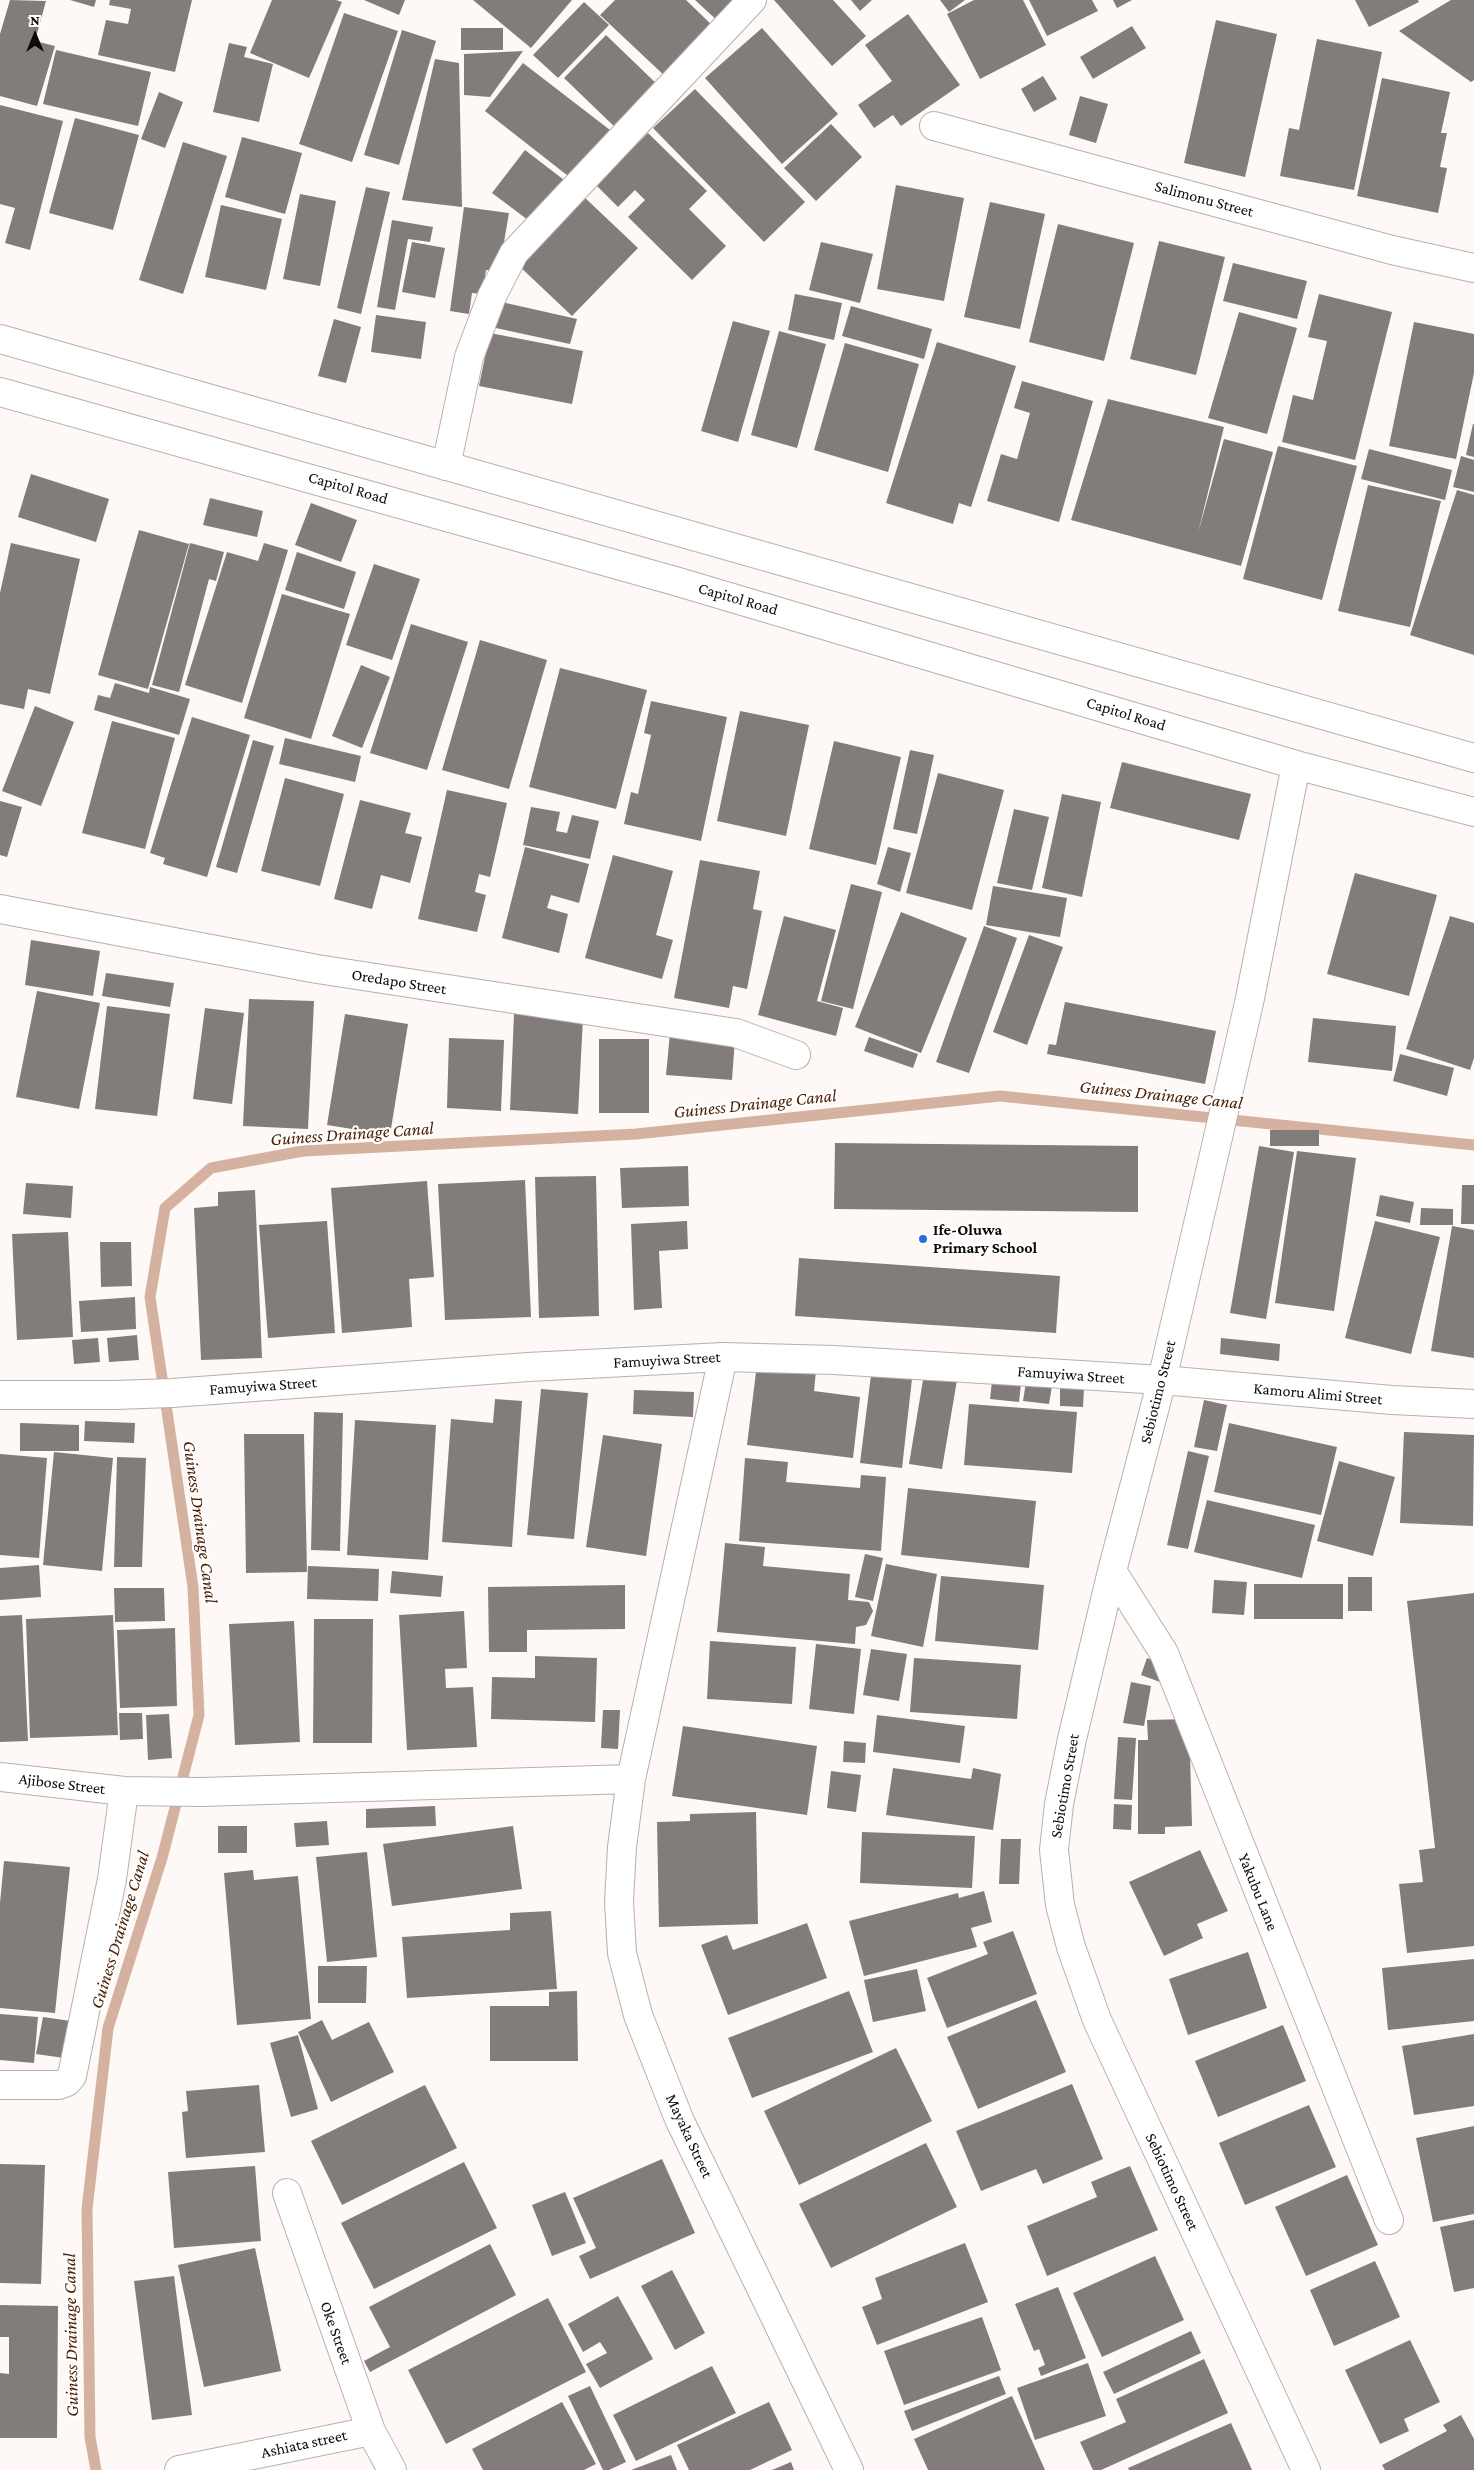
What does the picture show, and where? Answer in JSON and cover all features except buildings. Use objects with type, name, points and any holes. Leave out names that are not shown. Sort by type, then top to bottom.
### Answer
[{"type":"street","points":[[446,466],[469,357],[492,296],[514,253],[752,0]]},
{"type":"street","name":"Salimonu Street","points":[[934,126],[1392,250],[1474,268]]},
{"type":"street","points":[[0,339],[1474,758]]},
{"type":"street","name":"Capitol Road","points":[[0,392],[675,581],[1296,765],[1474,812]]},
{"type":"street","name":"Sebiotimo Street","points":[[1296,765],[1249,1003],[1162,1380],[1112,1571],[1072,1739],[1059,1804],[1054,1850],[1060,1905],[1071,1946],[1097,2020],[1306,2470]]},
{"type":"street","name":"Oredapo Street","points":[[0,909],[317,969],[736,1033],[796,1055]]},
{"type":"street","name":"Famuyiwa Street","points":[[0,1395],[172,1393],[528,1367],[723,1357],[834,1360],[1162,1380]]},
{"type":"street","name":"Mayaka Street","points":[[723,1357],[631,1779],[622,1846],[619,1902],[622,1953],[638,2015],[679,2119],[849,2470]]},
{"type":"street","name":"Kamoru Alimi Street","points":[[1162,1380],[1392,1400],[1474,1404]]},
{"type":"street","name":"Yakubu Lane","points":[[1112,1571],[1164,1653],[1389,2220]]},
{"type":"street","name":"Ajibose Street","points":[[0,1777],[134,1791],[201,1792],[631,1779]]},
{"type":"street","points":[[0,2085],[59,2085],[67,2082],[72,2076],[112,1879],[134,1791]]},
{"type":"street","name":"Oke Street","points":[[286,2193],[371,2431],[392,2470]]},
{"type":"street","name":"Ashiata street","points":[[179,2470],[371,2431]]},
{"type":"waterway","name":"Guiness Drainage Canal","points":[[96,2470],[90,2437],[87,2209],[108,2028],[162,1858],[199,1715],[193,1587],[150,1297],[165,1208],[211,1168],[303,1151],[636,1134],[1000,1096],[1474,1145]]},
{"type":"place","name":"Ife-Oluwa Primary School","points":[[923,1239]]}]
